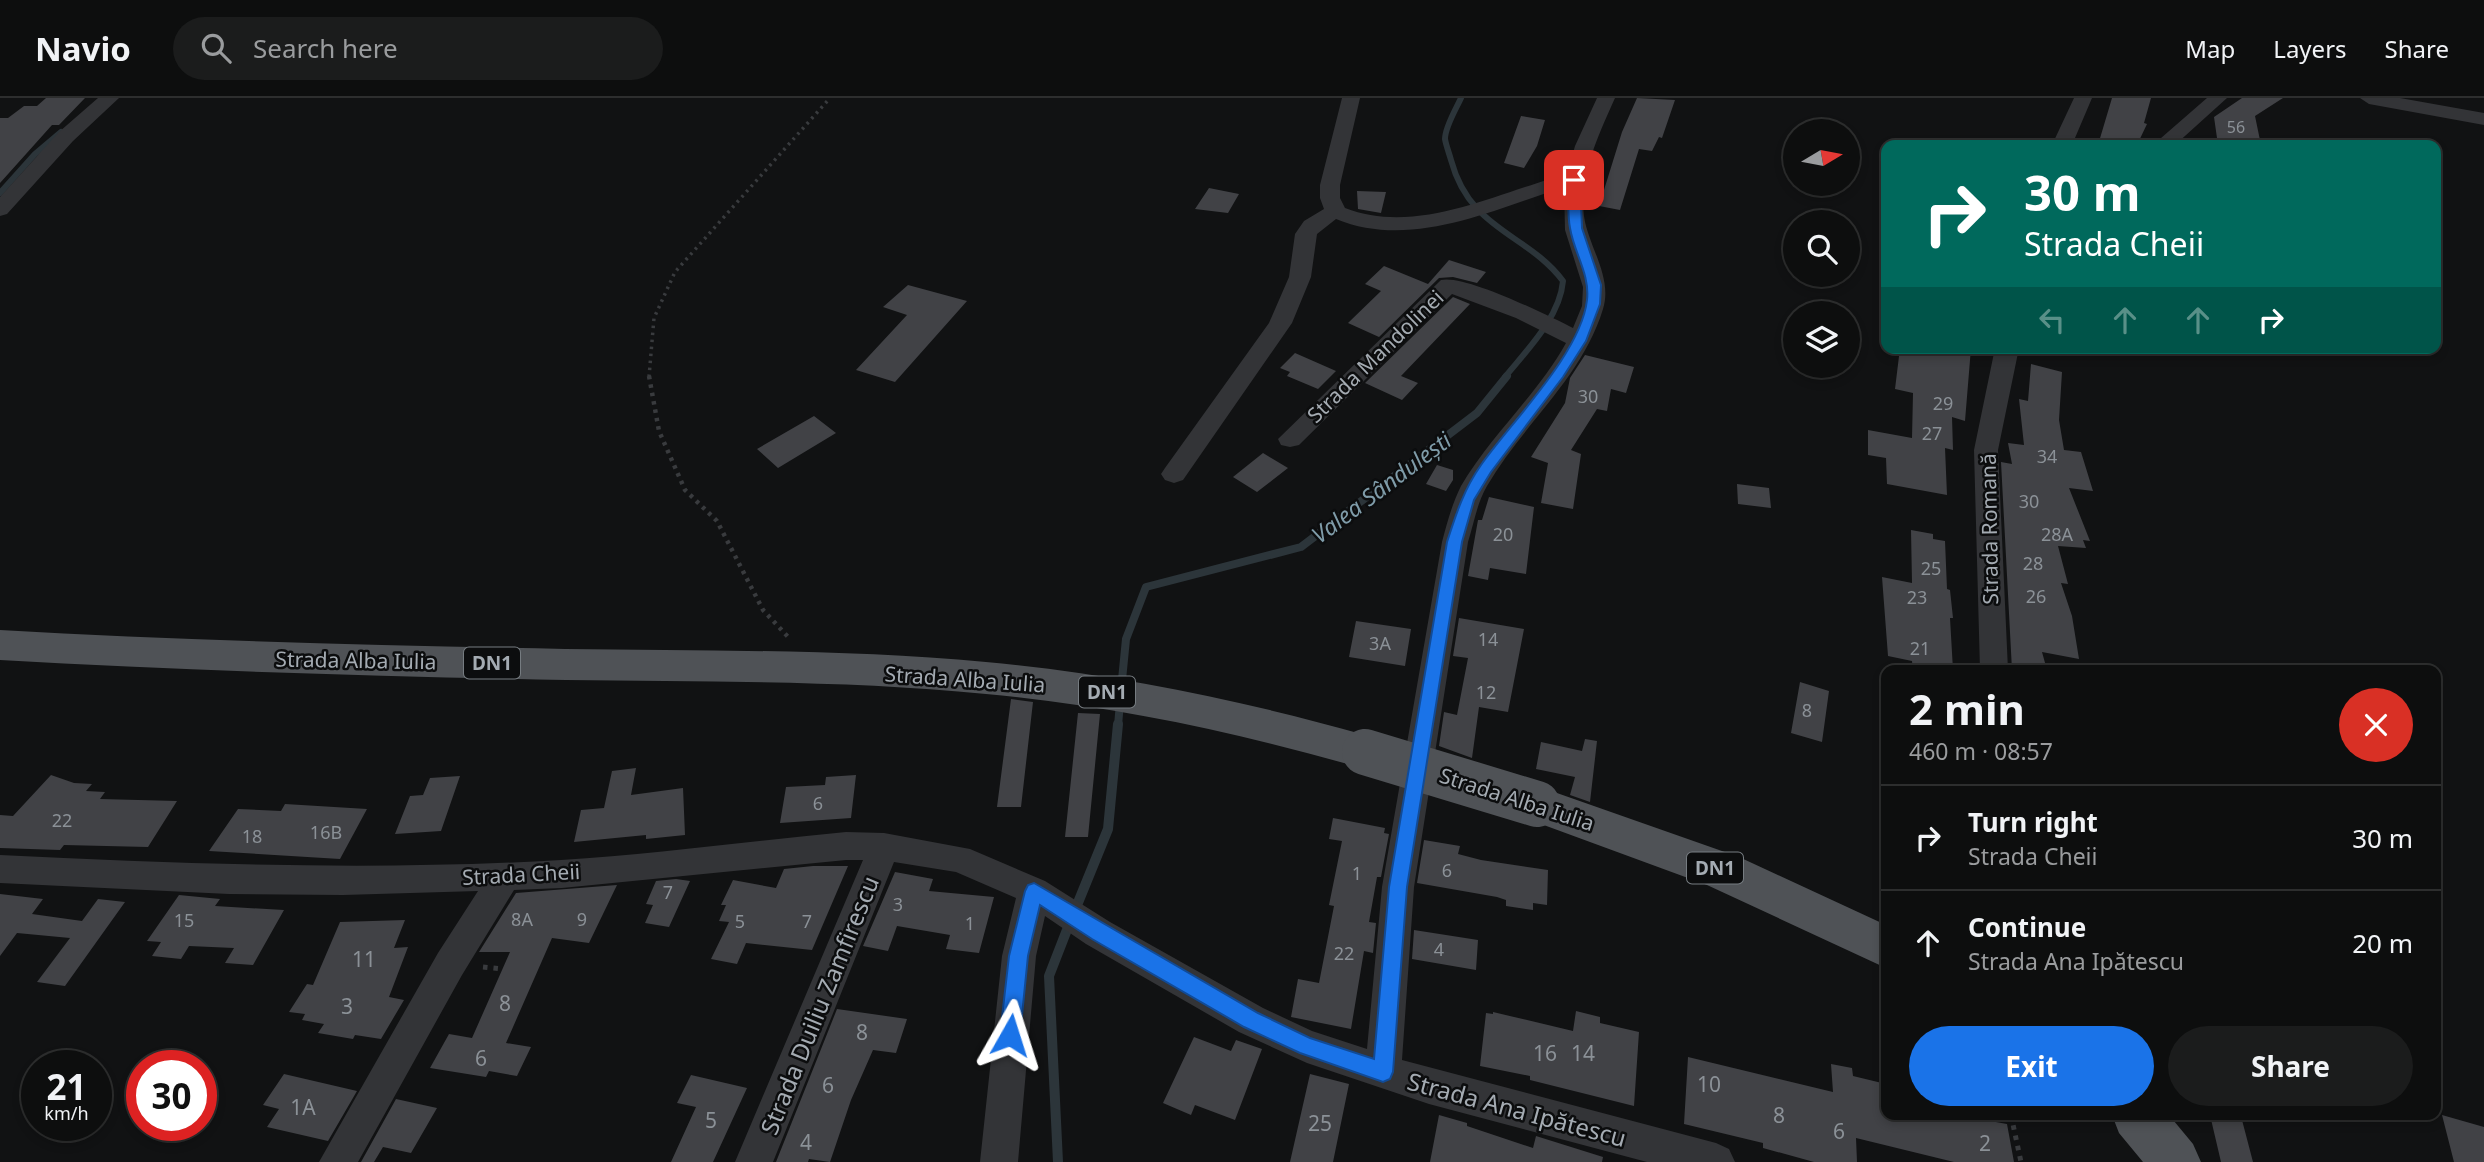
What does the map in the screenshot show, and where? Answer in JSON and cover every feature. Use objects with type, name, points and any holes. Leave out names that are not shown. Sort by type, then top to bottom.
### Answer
[{"type":"main road","name":"Strada Alba Iulia","points":[[0,645],[324,660],[824,670],[984,678],[1104,692],[1229,717],[1365,752],[1537,804],[1723,871],[1881,945]]},
{"type":"main road","points":[[2141,1120],[2175,1162]]},
{"type":"street","points":[[0,210],[68,137],[110,98]]},
{"type":"street","points":[[1336,212],[1330,198],[1331,185],[1351,98]]},
{"type":"street","points":[[1383,1072],[1398,887],[1455,542],[1467,500],[1485,469],[1580,341],[1593,304],[1595,285],[1576,228],[1574,180],[1586,143],[1606,98]]},
{"type":"street","points":[[2064,140],[2083,98]]},
{"type":"street","points":[[2169,140],[2218,98]]},
{"type":"street","points":[[2369,98],[2484,119]]},
{"type":"street","points":[[1174,474],[1282,322],[1298,287],[1303,240],[1309,227],[1319,217],[1336,212],[1364,224],[1410,224],[1492,204],[1561,181],[1574,180]]},
{"type":"street","name":"Strada Mandolinei","points":[[1290,439],[1445,287],[1453,285],[1524,313],[1580,341]]},
{"type":"street","name":"Strada Romană","points":[[1994,665],[1986,450],[2006,354]]},
{"type":"street","name":"Strada Cheii","points":[[0,869],[242,880],[343,881],[562,874],[846,846],[884,847],[959,859],[1044,897],[1098,933]]},
{"type":"street","name":"Strada Duiliu Zamfirescu","points":[[754,1162],[884,847]]},
{"type":"street","points":[[338,1162],[450,964],[505,876]]},
{"type":"street","points":[[999,1162],[1019,956],[1044,897]]},
{"type":"street","name":"Strada Ana Ipătescu","points":[[1098,933],[1251,1020],[1307,1046],[1383,1072],[1716,1162]]},
{"type":"path","points":[[824,670],[787,637],[763,610],[717,522],[685,490],[659,431],[648,372],[654,318],[675,272],[831,98]]},
{"type":"path","points":[[2012,1120],[2021,1162]]},
{"type":"building","points":[[46,98],[85,98],[59,125],[52,125],[0,183],[0,118],[8,118],[24,106],[37,106]]},
{"type":"building","points":[[1637,98],[1675,100],[1662,138],[1659,137],[1652,151],[1639,149],[1620,210],[1599,206],[1622,132]]},
{"type":"building","points":[[2112,98],[2151,98],[2144,123],[2147,124],[2139,140],[2099,140]]},
{"type":"building","points":[[2242,98],[2283,98],[2255,116],[2260,140],[2217,140],[2214,117]]},
{"type":"building","points":[[1521,116],[1545,120],[1537,146],[1524,168],[1504,163]]},
{"type":"building","points":[[1209,188],[1239,194],[1228,213],[1195,209]]},
{"type":"building","points":[[1357,191],[1386,192],[1381,213],[1358,209]]},
{"type":"building","points":[[1449,260],[1486,272],[1477,283],[1453,277],[1439,278],[1379,337],[1348,323],[1381,291],[1365,284],[1384,266],[1428,284]]},
{"type":"building","points":[[908,285],[967,301],[895,382],[856,370],[907,315],[883,307]]},
{"type":"building","points":[[1453,297],[1470,304],[1401,376],[1418,383],[1402,400],[1365,383]]},
{"type":"building","points":[[1295,353],[1336,371],[1318,389],[1287,376],[1290,372],[1280,368]]},
{"type":"building","points":[[1899,354],[1971,354],[1965,421],[1952,417],[1953,450],[1945,448],[1947,495],[1887,484],[1886,458],[1868,455],[1868,430],[1912,438],[1913,393],[1895,389]]},
{"type":"building","points":[[1585,355],[1634,367],[1626,393],[1611,389],[1607,411],[1597,409],[1571,450],[1581,454],[1573,509],[1541,503],[1548,463],[1531,457],[1565,403],[1570,378]]},
{"type":"building","points":[[2031,364],[2062,372],[2059,420],[2064,450],[2081,452],[2093,491],[2069,488],[2090,541],[2083,540],[2086,548],[2058,546],[2068,584],[2061,583],[2072,616],[2079,659],[2042,652],[2046,665],[2012,665],[2001,462],[2012,464],[2008,443],[2024,445],[2019,399],[2028,401]]},
{"type":"building","points":[[814,416],[836,433],[778,468],[757,449]]},
{"type":"building","points":[[1263,453],[1288,468],[1257,492],[1233,477]]},
{"type":"building","points":[[1437,465],[1453,470],[1453,480],[1446,491],[1426,484]]},
{"type":"building","points":[[1737,484],[1769,488],[1771,508],[1738,504]]},
{"type":"building","points":[[1489,497],[1534,507],[1526,574],[1490,568],[1488,580],[1468,576],[1478,520],[1482,520]]},
{"type":"building","points":[[1911,530],[1933,534],[1933,539],[1945,541],[1947,589],[1950,590],[1953,618],[1950,618],[1953,665],[1912,665],[1912,661],[1888,656],[1882,577],[1912,583]]},
{"type":"building","points":[[1459,618],[1524,629],[1508,712],[1479,707],[1472,758],[1439,746],[1444,712],[1457,715],[1468,658],[1453,656]]},
{"type":"building","points":[[1356,621],[1411,629],[1405,666],[1349,657]]},
{"type":"building","points":[[1800,682],[1829,691],[1822,742],[1791,733]]},
{"type":"building","points":[[1011,699],[1033,702],[1021,807],[997,807]]},
{"type":"building","points":[[1078,713],[1100,714],[1088,837],[1065,837]]},
{"type":"building","points":[[1585,739],[1597,741],[1590,802],[1570,795],[1575,777],[1536,769],[1541,742],[1582,751]]},
{"type":"building","points":[[636,768],[631,795],[683,788],[685,835],[646,839],[646,835],[574,842],[581,810],[604,808],[612,771]]},
{"type":"building","points":[[51,775],[74,783],[92,784],[86,791],[105,792],[100,799],[177,801],[148,847],[64,845],[60,850],[0,848],[0,815],[13,816]]},
{"type":"building","points":[[856,775],[851,818],[780,823],[786,787],[825,785],[826,777]]},
{"type":"building","points":[[460,776],[441,831],[395,834],[410,796],[423,795],[430,778]]},
{"type":"building","points":[[285,804],[367,809],[340,859],[209,851],[238,809],[281,811]]},
{"type":"building","points":[[1333,818],[1385,828],[1384,833],[1389,834],[1381,877],[1377,877],[1369,922],[1376,923],[1373,953],[1364,951],[1351,1029],[1291,1017],[1298,979],[1319,983],[1334,906],[1329,905],[1342,841],[1329,839]]},
{"type":"building","points":[[1424,840],[1460,846],[1458,854],[1481,860],[1548,870],[1547,905],[1533,903],[1533,910],[1506,906],[1506,900],[1497,897],[1417,883]]},
{"type":"building","points":[[848,866],[812,950],[746,943],[737,964],[711,959],[729,922],[719,921],[726,905],[721,905],[733,880],[776,888],[784,869]]},
{"type":"building","points":[[895,872],[933,879],[929,891],[994,897],[979,953],[946,949],[950,935],[897,926],[888,951],[863,946]]},
{"type":"building","points":[[656,881],[690,881],[669,927],[645,923],[653,905],[646,904]]},
{"type":"building","points":[[617,885],[589,943],[552,938],[506,1043],[531,1047],[517,1076],[489,1071],[486,1077],[430,1068],[449,1034],[472,1038],[510,952],[479,952],[516,893]]},
{"type":"building","points":[[0,894],[43,899],[32,914],[82,921],[98,899],[125,902],[65,986],[37,982],[70,938],[17,933],[0,956]]},
{"type":"building","points":[[179,895],[220,899],[215,906],[284,910],[253,965],[225,963],[234,948],[189,946],[181,959],[152,956],[161,942],[147,941]]},
{"type":"building","points":[[405,920],[394,948],[408,947],[389,997],[404,1000],[381,1039],[355,1035],[353,1039],[318,1033],[324,1024],[302,1020],[305,1014],[289,1012],[307,984],[313,985],[340,922]]},
{"type":"building","points":[[1414,930],[1478,940],[1476,970],[1412,959]]},
{"type":"building","points":[[837,1009],[907,1019],[896,1053],[873,1050],[851,1100],[830,1162],[809,1159],[808,1162],[776,1162]]},
{"type":"building","points":[[1576,1011],[1600,1017],[1600,1023],[1639,1032],[1634,1106],[1530,1080],[1530,1076],[1480,1066],[1486,1013],[1493,1012],[1573,1031]]},
{"type":"building","points":[[1194,1037],[1231,1051],[1236,1040],[1262,1049],[1235,1120],[1195,1105],[1191,1115],[1163,1103]]},
{"type":"building","points":[[1688,1057],[1833,1092],[1831,1064],[1852,1068],[1853,1076],[1881,1083],[1881,1120],[1985,1120],[2007,1124],[2014,1162],[1954,1162],[1856,1138],[1857,1162],[1814,1162],[1763,1148],[1763,1143],[1684,1124]]},
{"type":"building","points":[[284,1074],[357,1091],[328,1141],[267,1127],[279,1109],[263,1105]]},
{"type":"building","points":[[1310,1074],[1349,1084],[1333,1162],[1290,1162]]},
{"type":"building","points":[[691,1075],[747,1088],[713,1162],[671,1162],[696,1107],[677,1103]]},
{"type":"building","points":[[396,1099],[437,1108],[411,1153],[383,1147],[374,1162],[361,1162]]},
{"type":"building","points":[[1439,1115],[1533,1148],[1536,1136],[1603,1157],[1602,1162],[1430,1162]]},
{"type":"building","points":[[2442,1115],[2484,1127],[2484,1162],[2454,1162]]},
{"type":"building","points":[[2211,1120],[2242,1120],[2253,1162],[2221,1162]]},
{"type":"waterway","name":"Valea Sândulești","points":[[1461,98],[1445,134],[1460,184],[1471,202],[1485,217],[1549,265],[1563,281],[1561,294],[1549,320],[1505,377]]},
{"type":"waterway","points":[[0,193],[35,154],[61,132]]},
{"type":"waterway","name":"Valea Sândulești","points":[[1121,690],[1126,639],[1146,587],[1301,547],[1477,413],[1507,376]]},
{"type":"waterway","name":"Valea Sândulești","points":[[1118,726],[1120,702]]},
{"type":"waterway","name":"Valea Sândulești","points":[[1075,910],[1108,829],[1118,724]]},
{"type":"waterway","name":"Valea Sândulești","points":[[1058,1162],[1049,976],[1070,922]]},
{"type":"route","points":[[1010,1035],[1019,956],[1034,891],[1098,933],[1251,1020],[1307,1046],[1383,1072],[1398,887],[1455,542],[1467,500],[1485,469],[1580,341],[1593,304],[1595,285],[1576,228],[1574,180]]}]
